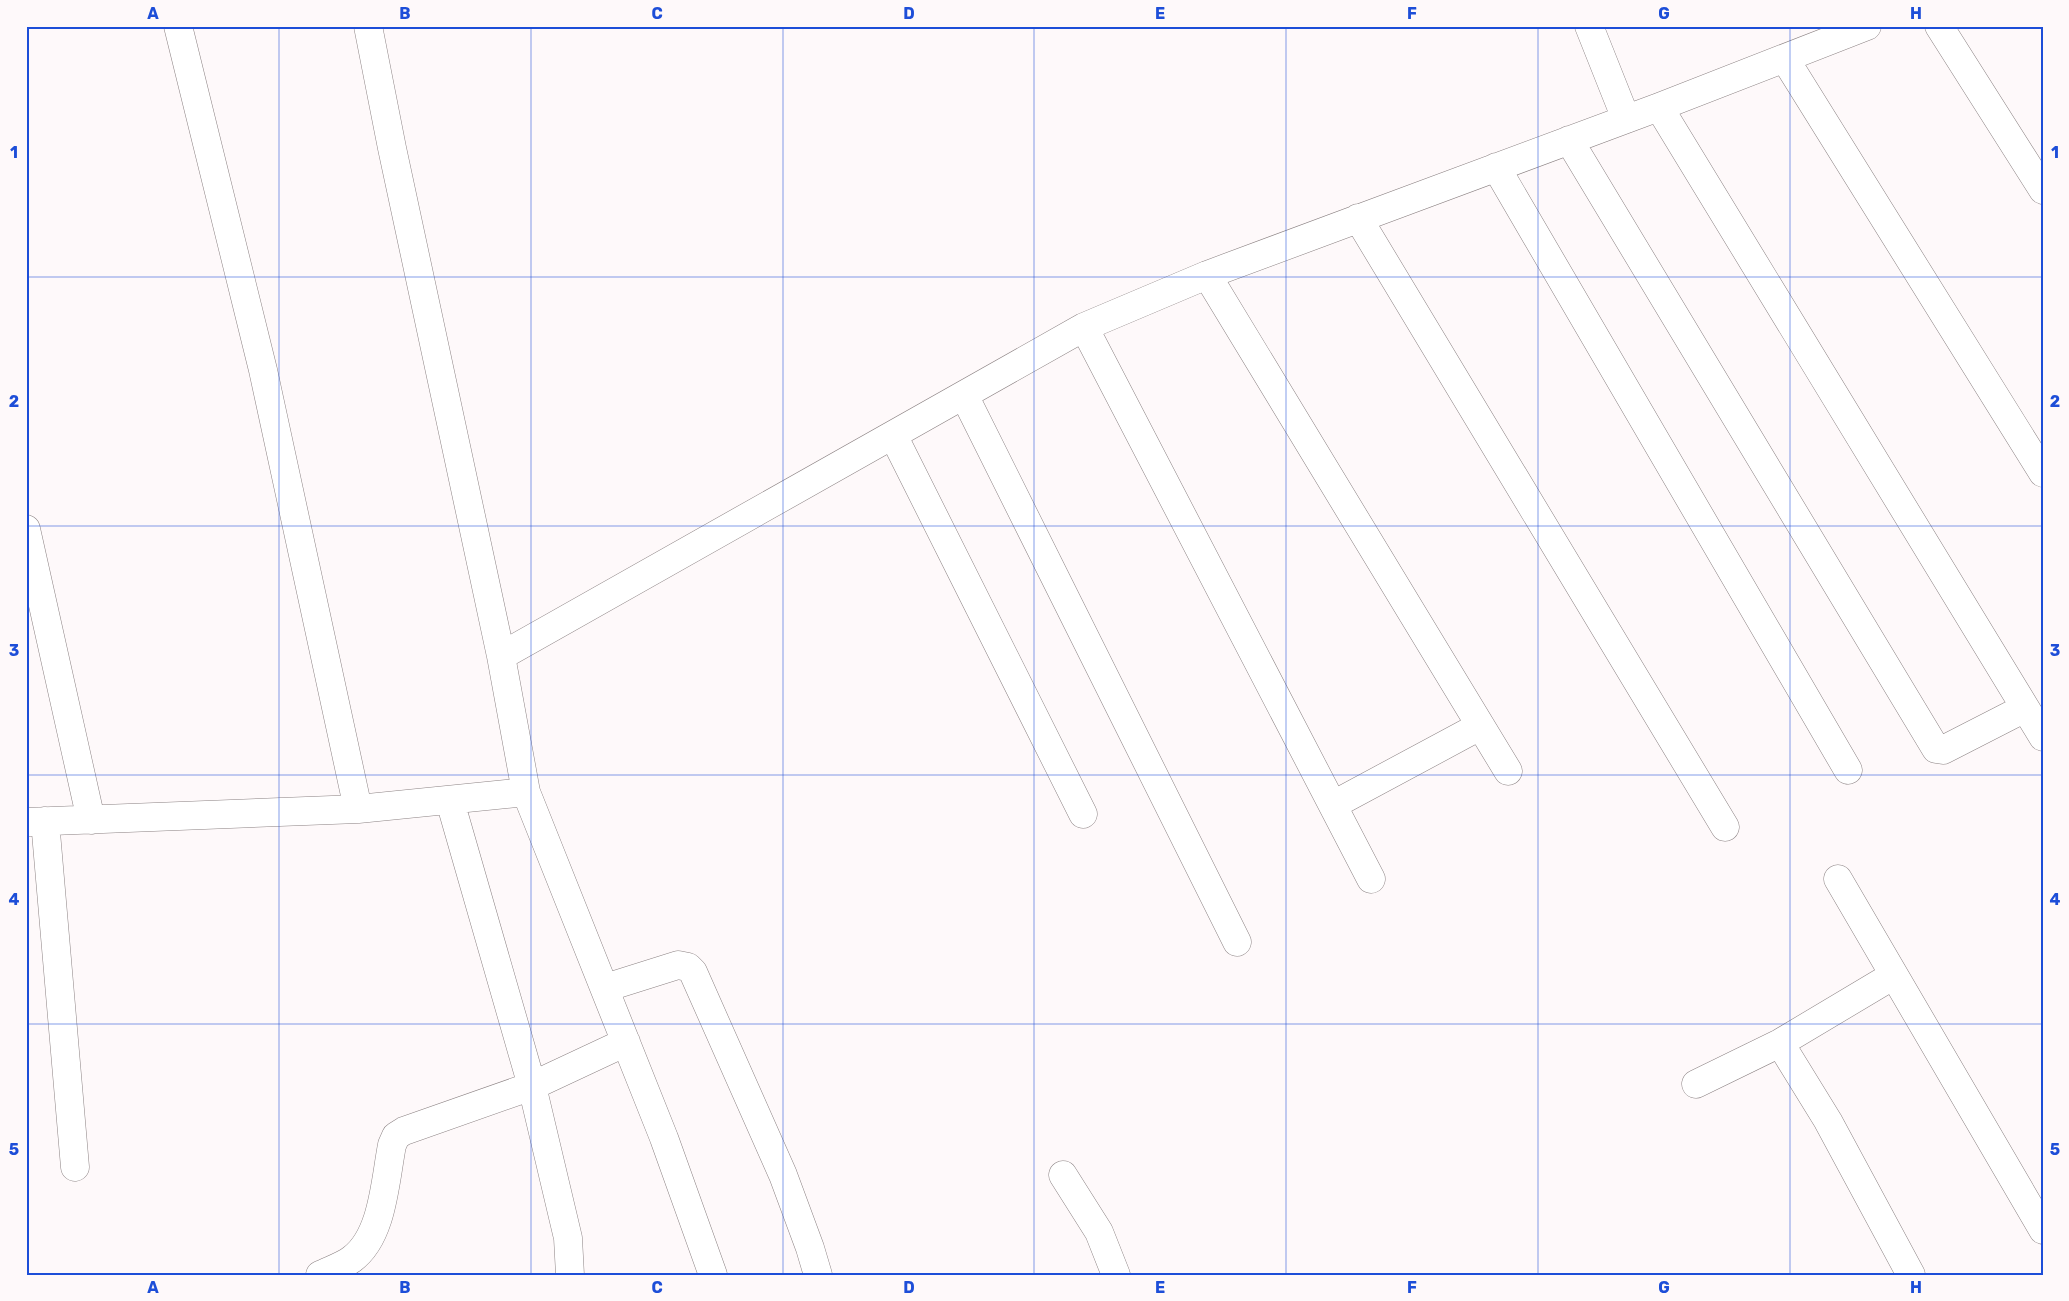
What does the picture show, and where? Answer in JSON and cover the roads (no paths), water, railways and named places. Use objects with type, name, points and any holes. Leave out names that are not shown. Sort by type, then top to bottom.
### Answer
[{"type":"street","points":[[178,26],[263,370],[358,809]]},
{"type":"street","points":[[368,26],[392,148],[501,656],[526,792],[664,1138],[713,1275]]},
{"type":"street","points":[[1589,26],[1626,119]]},
{"type":"street","points":[[501,656],[1084,327],[1207,275],[1659,107],[1867,26]]},
{"type":"street","points":[[1939,26],[2043,190]]},
{"type":"street","points":[[1785,59],[2043,473]]},
{"type":"street","points":[[1659,107],[2043,738]]},
{"type":"street","points":[[1570,140],[1936,749],[1943,750],[2025,708]]},
{"type":"street","points":[[1496,167],[1848,770]]},
{"type":"street","points":[[1358,218],[1725,827]]},
{"type":"street","points":[[1207,275],[1508,771]]},
{"type":"street","points":[[1084,327],[1371,879]]},
{"type":"street","points":[[964,395],[1237,942]]},
{"type":"street","points":[[893,435],[1083,814]]},
{"type":"street","points":[[26,529],[90,820]]},
{"type":"street","points":[[1333,805],[1480,726]]},
{"type":"street","points":[[75,1167],[35,821],[358,809],[526,792]]},
{"type":"street","points":[[450,801],[532,1086],[568,1238],[570,1275]]},
{"type":"street","points":[[1838,879],[2043,1230]]},
{"type":"street","points":[[605,988],[678,965],[688,967],[693,972],[782,1176],[810,1248],[818,1275]]},
{"type":"street","points":[[1696,1084],[1780,1043],[1894,975]]},
{"type":"street","points":[[320,1275],[352,1259],[367,1242],[377,1225],[392,1145],[396,1136],[415,1126],[532,1086],[626,1042]]},
{"type":"street","points":[[1780,1043],[1828,1121],[1911,1275]]},
{"type":"street","points":[[1063,1176],[1099,1232],[1116,1275]]}]
